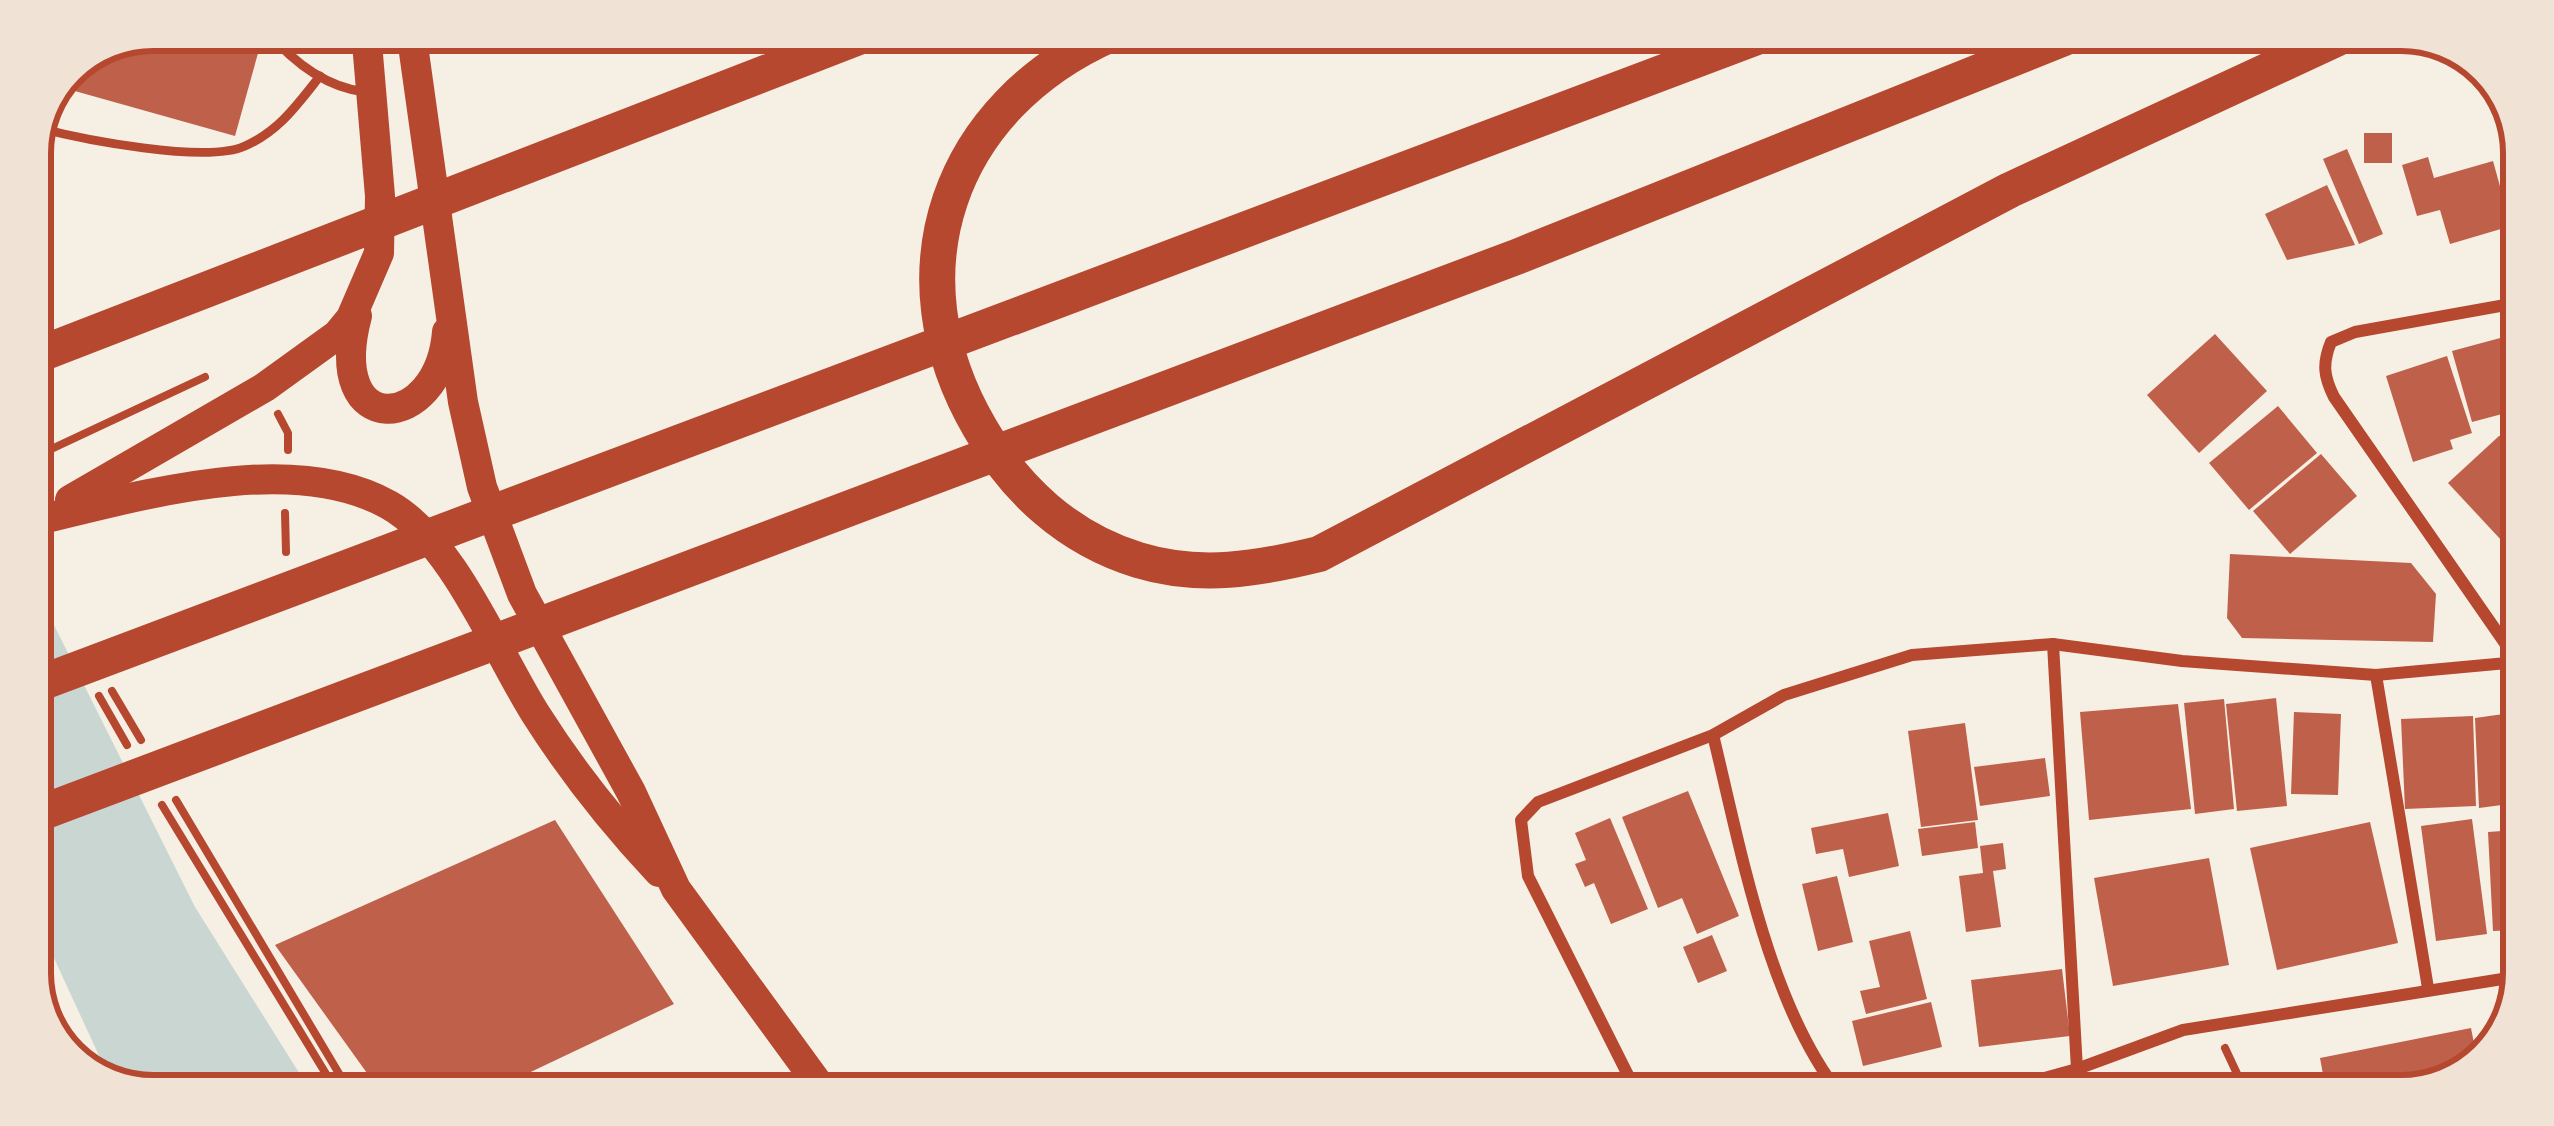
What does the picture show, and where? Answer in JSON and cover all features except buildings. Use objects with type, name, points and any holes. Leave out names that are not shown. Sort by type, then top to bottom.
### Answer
[{"type":"highway","points":[[51,350],[822,51]]},
{"type":"highway","points":[[1072,51],[1014,96],[977,139],[955,180],[941,229],[939,320],[962,398],[1018,485],[1050,514],[1089,538],[1137,560],[1193,571],[1253,570],[1336,546],[2010,190],[2310,51]]},
{"type":"highway","points":[[51,679],[1720,51]]},
{"type":"highway","points":[[51,809],[1520,256],[2032,51]]},
{"type":"main road","points":[[368,51],[380,196],[379,254],[362,299],[348,371],[358,394],[377,406],[400,407],[428,388],[446,347],[448,316]]},
{"type":"main road","points":[[414,51],[448,316],[482,487],[523,594],[631,792],[676,889]]},
{"type":"main road","points":[[51,510],[109,481],[304,360],[337,335],[362,299]]},
{"type":"main road","points":[[51,516],[160,491],[228,483],[331,487],[391,506],[441,551],[574,770],[676,889],[811,1075]]},
{"type":"street","points":[[2503,305],[2355,332],[2331,342],[2324,358],[2325,378],[2335,397],[2503,640]]},
{"type":"street","points":[[1628,1075],[1528,876],[1521,820],[1538,802],[1713,735],[1784,695],[1912,655],[2053,644],[2182,661],[2377,676],[2503,663]]},
{"type":"street","points":[[2053,644],[2081,1075]]},
{"type":"street","points":[[2377,676],[2428,988]]},
{"type":"street","points":[[1713,735],[1756,913],[1803,1032],[1829,1075]]},
{"type":"street","points":[[2058,1075],[2183,1030],[2502,979]]},
{"type":"lane","points":[[290,51],[339,88],[371,92]]},
{"type":"lane","points":[[53,131],[163,150],[240,149],[283,124],[320,76]]},
{"type":"path","points":[[51,449],[208,376]]},
{"type":"path","points":[[102,674],[151,756]]},
{"type":"path","points":[[89,679],[137,761]]},
{"type":"path","points":[[175,798],[340,1075]]},
{"type":"path","points":[[161,802],[327,1075]]},
{"type":"path","points":[[2218,1024],[2234,1075]]},
{"type":"shaded area","points":[[51,619],[195,907],[300,1075],[153,1075],[133,1073],[101,1060],[51,952]]}]
